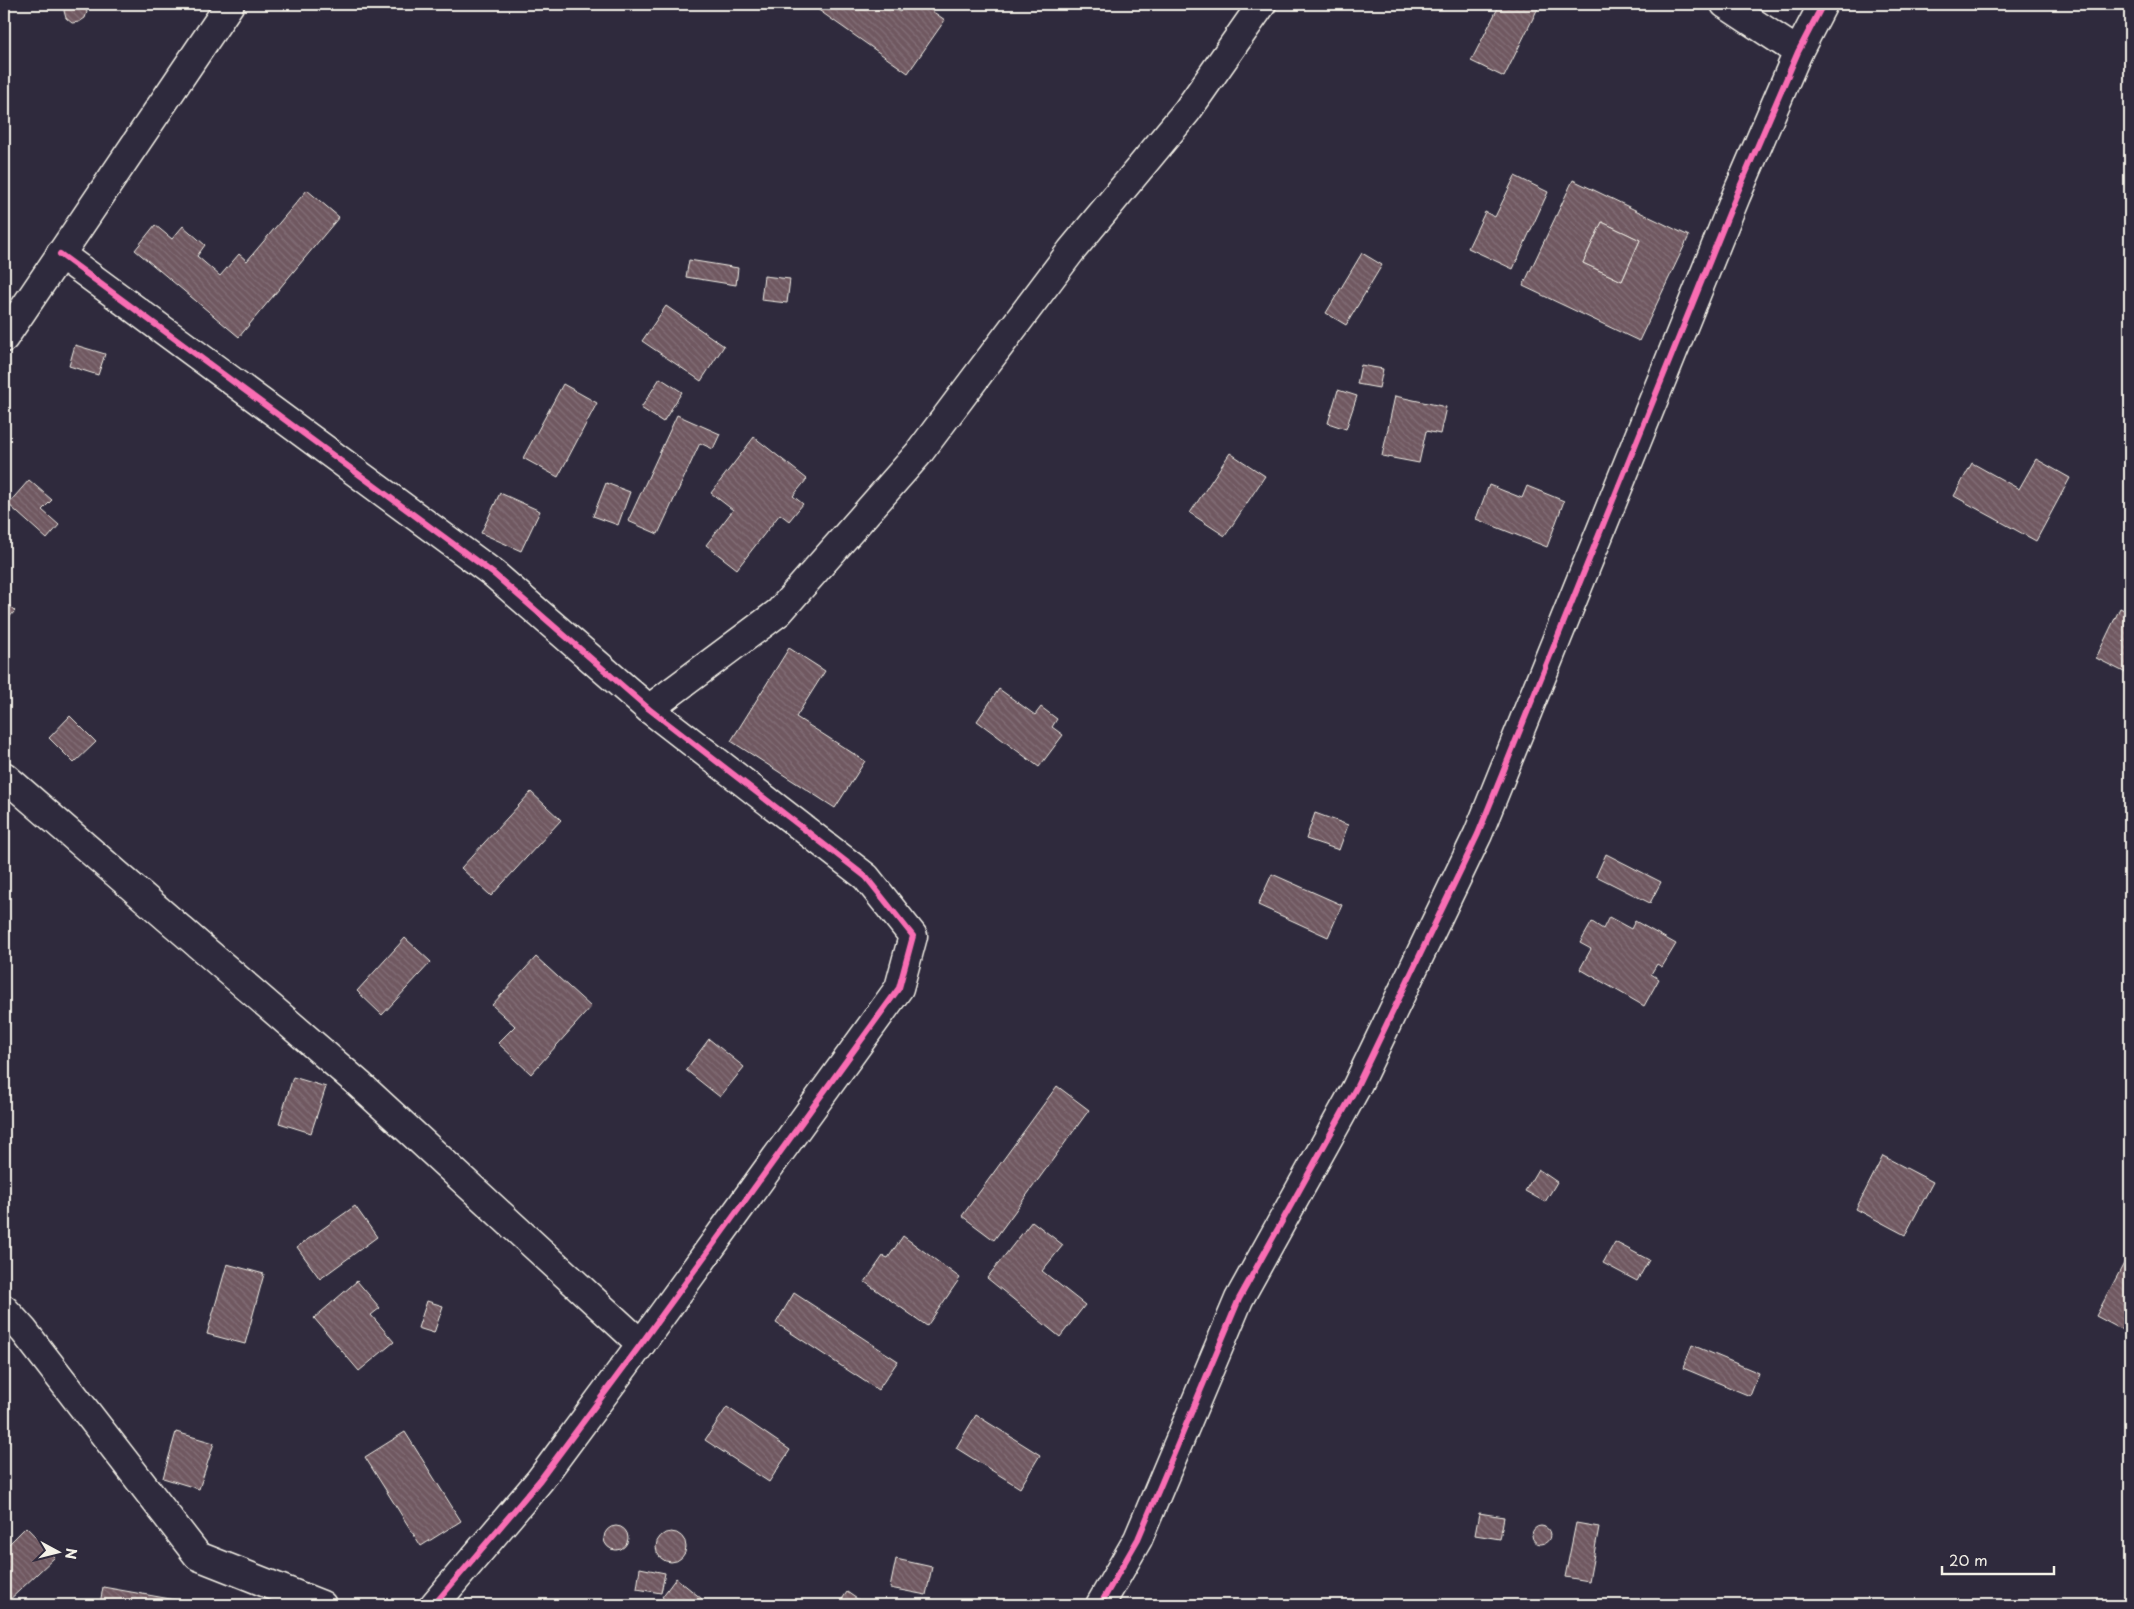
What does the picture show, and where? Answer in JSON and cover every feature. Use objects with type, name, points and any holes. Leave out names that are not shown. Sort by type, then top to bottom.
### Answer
[{"type":"street","points":[[4,338],[230,4]]},
{"type":"street","points":[[649,709],[779,612],[919,452],[1071,251],[1187,110],[1262,4]]},
{"type":"street","points":[[1725,4],[1798,52]]},
{"type":"street","points":[[1100,1605],[1138,1539],[1239,1299],[1356,1088],[1478,834],[1736,196],[1798,52],[1823,4]]},
{"type":"street","points":[[60,254],[494,574],[649,709],[866,877],[913,936],[899,988],[540,1480],[434,1605]]},
{"type":"street","points":[[4,776],[359,1084],[641,1344]]},
{"type":"street","points":[[4,1309],[24,1332],[198,1556],[322,1605]]},
{"type":"building","points":[[67,4],[84,4],[87,12],[85,18],[79,22],[72,23],[66,18],[64,11]]},
{"type":"building","points":[[810,4],[888,4],[900,12],[906,4],[922,4],[945,20],[908,73]]},
{"type":"building","points":[[1500,4],[1540,4],[1504,77],[1471,61]]},
{"type":"building","points":[[1515,176],[1548,192],[1513,269],[1468,248],[1485,212],[1495,217]]},
{"type":"building","points":[[1573,180],[1689,236],[1639,341],[1523,286]],"holes":[[[1602,222],[1640,240],[1622,281],[1583,263]]]},
{"type":"building","points":[[307,190],[339,217],[239,337],[135,250],[155,225],[172,239],[183,226],[205,245],[197,256],[220,276],[239,254],[247,261]]},
{"type":"building","points":[[1602,222],[1640,240],[1622,281],[1583,263]]},
{"type":"building","points":[[1362,253],[1382,265],[1346,325],[1326,313]]},
{"type":"building","points":[[689,260],[738,268],[736,285],[686,277]]},
{"type":"building","points":[[764,276],[790,279],[787,303],[761,300]]},
{"type":"building","points":[[666,306],[724,346],[701,381],[642,341]]},
{"type":"building","points":[[75,345],[105,354],[98,375],[69,366]]},
{"type":"building","points":[[1361,365],[1383,369],[1379,388],[1357,384]]},
{"type":"building","points":[[660,378],[682,392],[663,422],[641,408]]},
{"type":"building","points":[[563,384],[597,403],[558,477],[523,458]]},
{"type":"building","points":[[1338,390],[1357,396],[1346,429],[1328,423]]},
{"type":"building","points":[[1395,396],[1446,407],[1440,434],[1426,431],[1419,463],[1382,456]]},
{"type":"building","points":[[677,415],[720,434],[713,449],[700,443],[658,534],[628,521]]},
{"type":"building","points":[[754,437],[807,479],[793,496],[803,504],[789,521],[780,514],[737,569],[706,545],[733,510],[711,493]]},
{"type":"building","points":[[1230,453],[1265,476],[1225,536],[1190,513]]},
{"type":"building","points":[[2036,459],[2070,478],[2036,541],[1954,496],[1972,463],[2019,489]]},
{"type":"building","points":[[29,480],[52,500],[42,510],[59,525],[47,539],[8,504]]},
{"type":"building","points":[[606,483],[630,492],[618,525],[593,516]]},
{"type":"building","points":[[1489,485],[1522,498],[1527,486],[1564,501],[1547,547],[1476,519]]},
{"type":"building","points":[[500,493],[540,511],[521,551],[481,533]]},
{"type":"building","points":[[4,601],[15,611],[4,623]]},
{"type":"building","points":[[2120,608],[2130,613],[2130,675],[2096,658]]},
{"type":"building","points":[[789,648],[825,671],[796,717],[865,761],[835,808],[731,741]]},
{"type":"building","points":[[999,689],[1035,715],[1041,707],[1057,719],[1052,727],[1063,735],[1039,767],[977,721]]},
{"type":"building","points":[[70,716],[96,742],[74,763],[49,738]]},
{"type":"building","points":[[531,792],[561,820],[491,896],[461,868]]},
{"type":"building","points":[[1315,813],[1348,825],[1339,850],[1306,839]]},
{"type":"building","points":[[1606,854],[1661,882],[1650,903],[1596,876]]},
{"type":"building","points":[[1272,874],[1342,905],[1328,937],[1258,905]]},
{"type":"building","points":[[1609,917],[1631,929],[1635,921],[1676,944],[1662,967],[1657,964],[1651,974],[1659,979],[1644,1006],[1580,969],[1591,949],[1580,943],[1592,922],[1603,929]]},
{"type":"building","points":[[405,938],[431,962],[382,1015],[357,991]]},
{"type":"building","points":[[536,957],[591,1007],[531,1074],[498,1043],[515,1026],[492,1005]]},
{"type":"building","points":[[709,1039],[744,1067],[720,1097],[686,1070]]},
{"type":"building","points":[[293,1077],[326,1087],[311,1133],[279,1123]]},
{"type":"building","points":[[1057,1086],[1089,1110],[994,1240],[962,1216]]},
{"type":"building","points":[[1883,1156],[1933,1182],[1905,1235],[1856,1209]]},
{"type":"building","points":[[1538,1169],[1557,1182],[1545,1202],[1525,1191]]},
{"type":"building","points":[[355,1206],[377,1237],[320,1279],[297,1247]]},
{"type":"building","points":[[1032,1221],[1063,1245],[1042,1271],[1085,1305],[1060,1337],[987,1278]]},
{"type":"building","points":[[903,1236],[960,1278],[927,1326],[865,1282],[883,1256],[888,1258]]},
{"type":"building","points":[[1615,1242],[1649,1260],[1637,1281],[1603,1263]]},
{"type":"building","points":[[2130,1252],[2130,1334],[2096,1316]]},
{"type":"building","points":[[227,1264],[264,1274],[245,1344],[207,1334]]},
{"type":"building","points":[[357,1281],[380,1308],[371,1315],[394,1342],[359,1371],[314,1318]]},
{"type":"building","points":[[794,1293],[898,1361],[878,1390],[776,1323]]},
{"type":"building","points":[[427,1301],[443,1306],[434,1333],[418,1328]]},
{"type":"building","points":[[1692,1345],[1759,1373],[1750,1396],[1683,1368]]},
{"type":"building","points":[[727,1407],[790,1450],[769,1482],[705,1440]]},
{"type":"building","points":[[976,1415],[1040,1455],[1020,1488],[956,1448]]},
{"type":"building","points":[[176,1432],[214,1443],[199,1489],[163,1478]]},
{"type":"building","points":[[405,1432],[461,1521],[421,1546],[365,1457]]},
{"type":"building","points":[[1479,1513],[1504,1517],[1500,1539],[1475,1535]]},
{"type":"building","points":[[1576,1523],[1599,1527],[1589,1581],[1565,1577]]},
{"type":"building","points":[[616,1526],[624,1530],[628,1538],[624,1546],[616,1550],[608,1546],[604,1538],[608,1530]]},
{"type":"building","points":[[1541,1526],[1547,1529],[1550,1535],[1547,1541],[1541,1544],[1535,1541],[1532,1535],[1535,1529]]},
{"type":"building","points":[[26,1527],[55,1557],[4,1605],[4,1549]]},
{"type":"building","points":[[671,1532],[682,1536],[686,1547],[682,1558],[671,1562],[660,1558],[656,1547],[660,1536]]},
{"type":"building","points":[[896,1559],[932,1567],[926,1595],[890,1588]]},
{"type":"building","points":[[640,1568],[665,1573],[661,1593],[637,1589]]},
{"type":"building","points":[[676,1578],[702,1599],[697,1605],[672,1605],[662,1597]]},
{"type":"building","points":[[103,1587],[176,1600],[175,1605],[100,1604]]},
{"type":"building","points":[[847,1592],[866,1605],[838,1605]]},
{"type":"cycle path","points":[[1100,1605],[1138,1539],[1239,1299],[1356,1088],[1478,834],[1736,196],[1798,52],[1823,4]]},
{"type":"cycle path","points":[[60,254],[494,574],[649,709],[866,877],[913,936],[899,988],[540,1480],[434,1605]]}]
